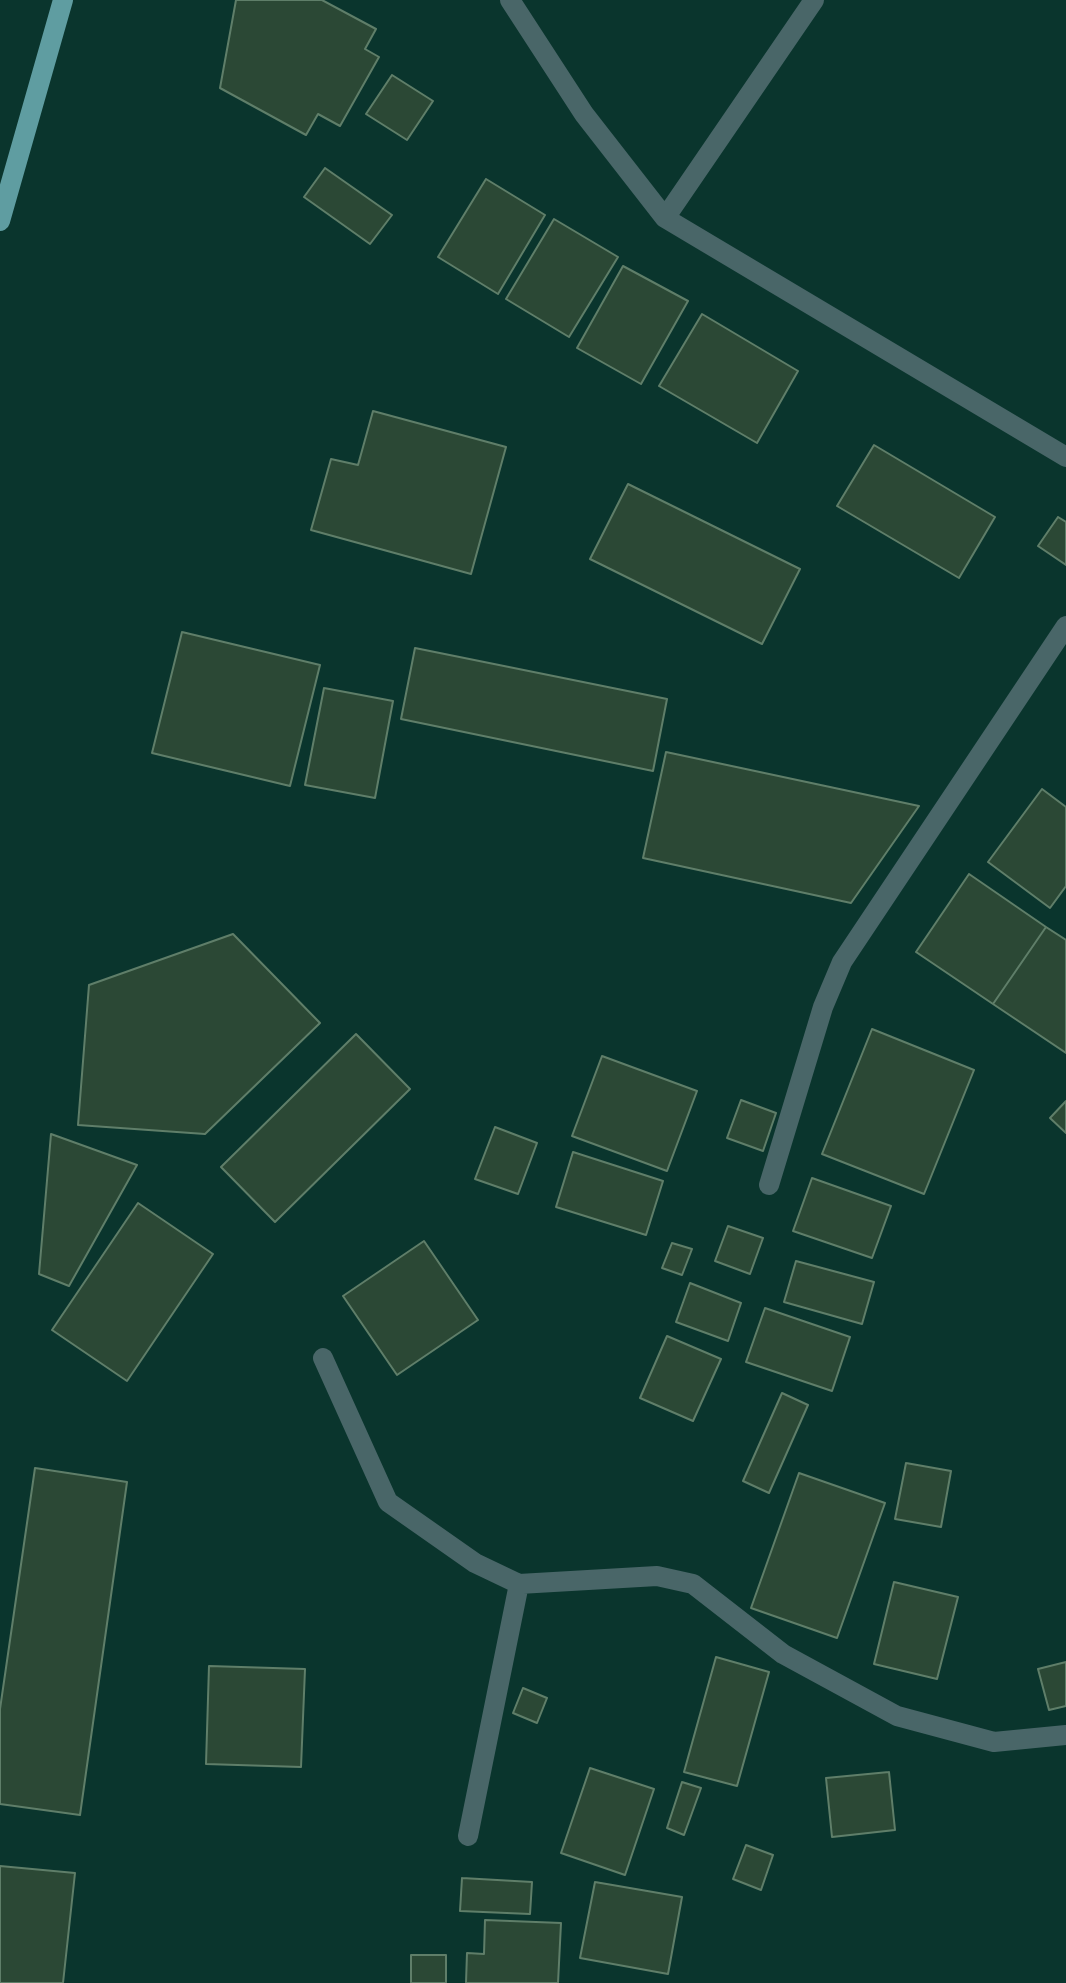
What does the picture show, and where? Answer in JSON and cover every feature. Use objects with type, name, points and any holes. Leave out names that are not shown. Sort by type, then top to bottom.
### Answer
[{"type":"main road","points":[[0,221],[63,0]]},
{"type":"street","points":[[510,0],[584,114],[665,218],[1066,457]]},
{"type":"street","points":[[665,218],[814,0]]},
{"type":"street","points":[[769,1185],[823,1007],[842,962],[1066,626]]},
{"type":"street","points":[[323,1358],[388,1502],[475,1563],[519,1584],[657,1576],[693,1584],[783,1654],[897,1716],[994,1742],[1066,1735]]},
{"type":"street","points":[[468,1836],[519,1584]]},
{"type":"building","points":[[236,0],[322,0],[376,29],[365,49],[379,57],[340,126],[318,114],[306,135],[220,88]]},
{"type":"building","points":[[392,75],[433,101],[407,140],[366,114]]},
{"type":"building","points":[[325,168],[392,215],[370,244],[304,197]]},
{"type":"building","points":[[486,179],[545,215],[498,294],[438,257]]},
{"type":"building","points":[[554,219],[618,257],[569,337],[506,299]]},
{"type":"building","points":[[623,266],[688,301],[641,384],[577,348]]},
{"type":"building","points":[[702,314],[798,371],[757,443],[659,386]]},
{"type":"building","points":[[373,411],[506,447],[471,574],[311,530],[331,459],[358,465]]},
{"type":"building","points":[[874,445],[995,517],[959,578],[837,506]]},
{"type":"building","points":[[628,484],[800,569],[762,644],[590,559]]},
{"type":"building","points":[[1058,517],[1066,522],[1066,565],[1038,546]]},
{"type":"building","points":[[182,632],[320,665],[290,786],[152,753]]},
{"type":"building","points":[[415,648],[667,699],[653,771],[401,719]]},
{"type":"building","points":[[324,688],[393,701],[375,798],[305,785]]},
{"type":"building","points":[[666,752],[919,806],[851,903],[643,858]]},
{"type":"building","points":[[1042,789],[1066,807],[1066,886],[1050,908],[988,862]]},
{"type":"building","points":[[969,874],[1046,927],[993,1004],[916,952]]},
{"type":"building","points":[[1046,927],[1066,940],[1066,1053],[993,1004]]},
{"type":"building","points":[[233,934],[320,1023],[205,1134],[78,1125],[89,985]]},
{"type":"building","points":[[872,1029],[974,1070],[924,1194],[822,1154]]},
{"type":"building","points":[[356,1034],[410,1089],[275,1222],[221,1167]]},
{"type":"building","points":[[602,1056],[697,1091],[667,1171],[572,1136]]},
{"type":"building","points":[[741,1100],[776,1113],[763,1151],[727,1138]]},
{"type":"building","points":[[1066,1101],[1066,1133],[1050,1118]]},
{"type":"building","points":[[495,1127],[537,1143],[518,1194],[475,1179]]},
{"type":"building","points":[[51,1134],[137,1165],[69,1286],[39,1274]]},
{"type":"building","points":[[573,1152],[663,1181],[646,1235],[556,1207]]},
{"type":"building","points":[[812,1178],[891,1206],[872,1258],[793,1231]]},
{"type":"building","points":[[138,1203],[213,1254],[127,1381],[52,1330]]},
{"type":"building","points":[[728,1226],[763,1238],[750,1274],[715,1261]]},
{"type":"building","points":[[424,1241],[478,1320],[397,1375],[343,1296]]},
{"type":"building","points":[[672,1243],[692,1249],[682,1275],[662,1268]]},
{"type":"building","points":[[796,1261],[874,1282],[862,1324],[784,1302]]},
{"type":"building","points":[[690,1283],[741,1303],[728,1341],[676,1322]]},
{"type":"building","points":[[765,1308],[850,1337],[832,1391],[746,1362]]},
{"type":"building","points":[[667,1336],[721,1359],[693,1421],[640,1398]]},
{"type":"building","points":[[782,1393],[808,1405],[769,1493],[743,1481]]},
{"type":"building","points":[[906,1463],[951,1471],[941,1527],[895,1519]]},
{"type":"building","points":[[35,1468],[127,1482],[80,1815],[0,1804],[0,1709]]},
{"type":"building","points":[[799,1473],[885,1503],[837,1638],[751,1608]]},
{"type":"building","points":[[894,1582],[958,1597],[937,1679],[874,1664]]},
{"type":"building","points":[[716,1657],[769,1672],[737,1786],[684,1772]]},
{"type":"building","points":[[1066,1662],[1066,1706],[1049,1710],[1038,1669]]},
{"type":"building","points":[[209,1666],[305,1669],[301,1767],[206,1764]]},
{"type":"building","points":[[523,1688],[547,1698],[537,1723],[513,1713]]},
{"type":"building","points":[[590,1768],[654,1789],[625,1875],[561,1853]]},
{"type":"building","points":[[889,1772],[895,1830],[832,1837],[826,1778]]},
{"type":"building","points":[[682,1782],[701,1788],[684,1835],[667,1828]]},
{"type":"building","points":[[746,1845],[773,1855],[761,1890],[733,1879]]},
{"type":"building","points":[[0,1866],[75,1873],[63,1983],[0,1983]]},
{"type":"building","points":[[462,1878],[532,1882],[530,1914],[460,1911]]},
{"type":"building","points":[[595,1882],[682,1897],[668,1974],[580,1958]]},
{"type":"building","points":[[485,1920],[561,1923],[558,1983],[466,1983],[467,1953],[484,1954]]},
{"type":"building","points":[[411,1955],[446,1955],[446,1983],[411,1983]]}]
